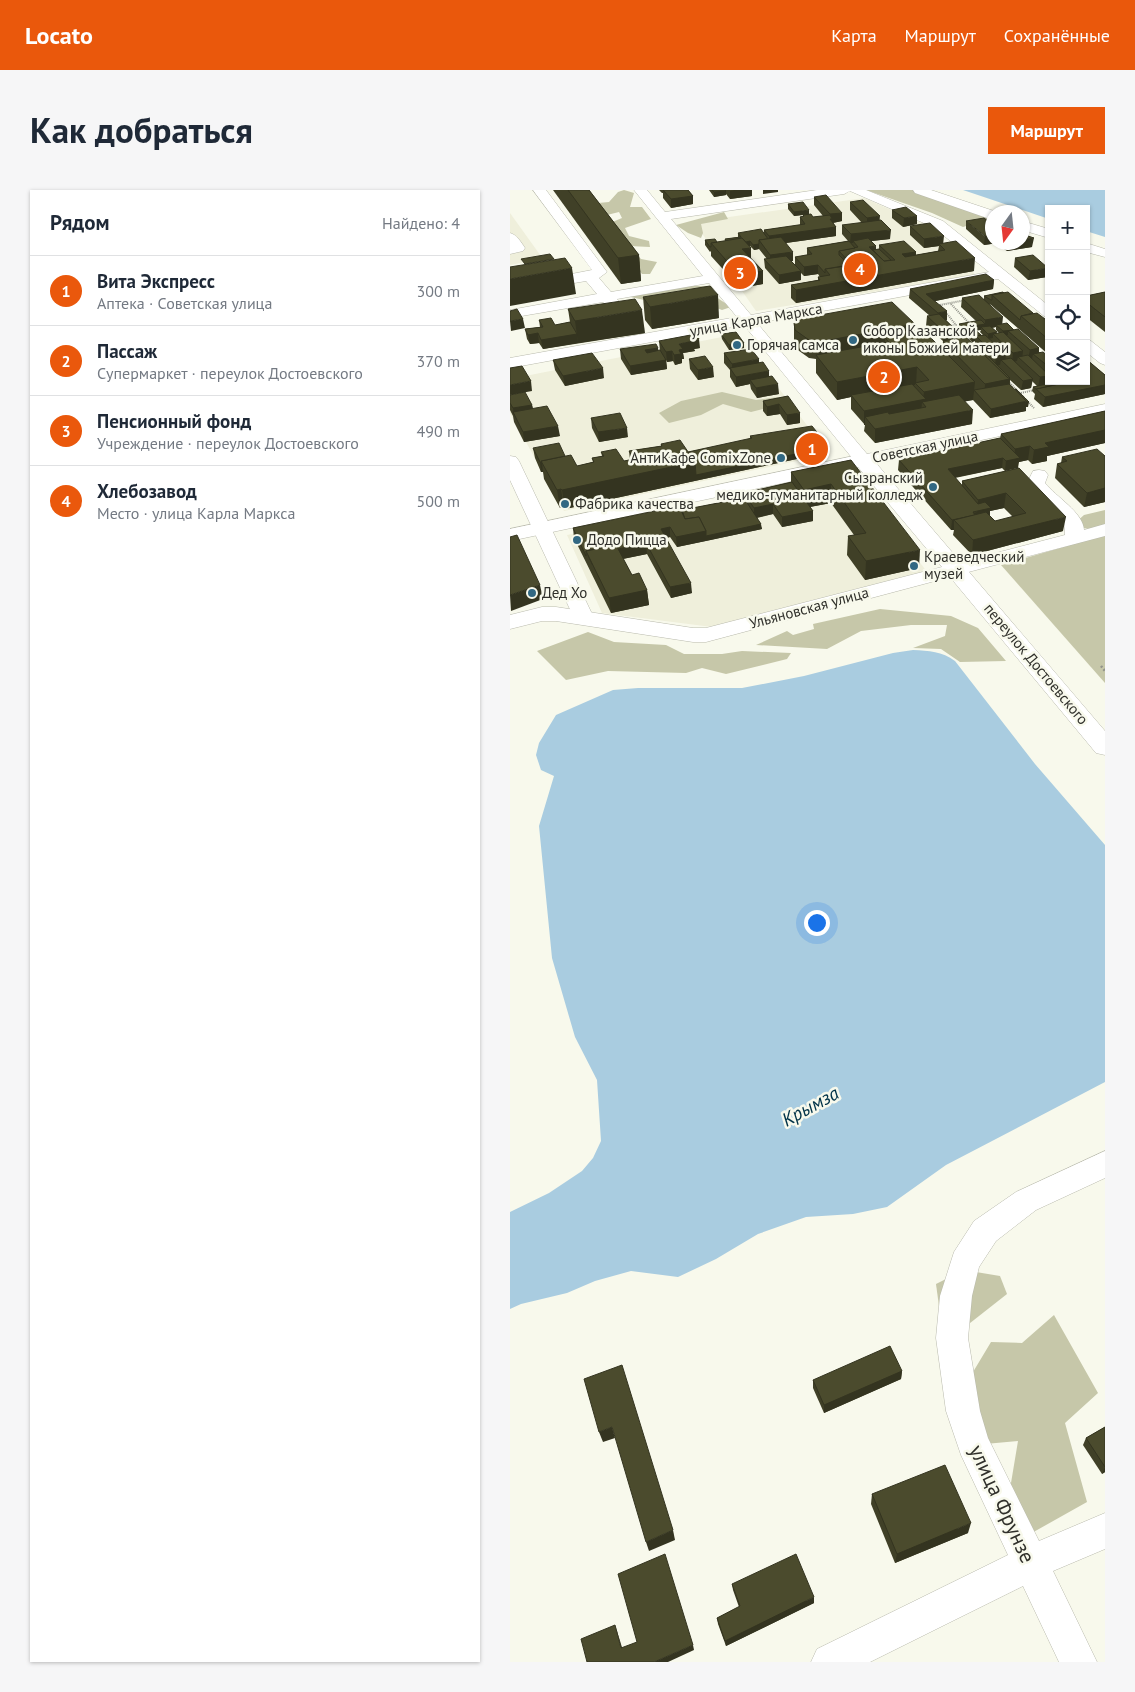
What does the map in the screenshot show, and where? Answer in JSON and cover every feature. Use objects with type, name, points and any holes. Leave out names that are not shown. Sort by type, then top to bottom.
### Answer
[{"type":"main road","name":"Советская улица","points":[[510,535],[863,460]]},
{"type":"main road","name":"переулок Достоевского","points":[[863,460],[957,569],[1105,747]]},
{"type":"main road","name":"Ульяновская улица","points":[[510,622],[542,614],[556,614],[693,635],[706,635],[957,569]]},
{"type":"street","points":[[510,290],[590,276],[600,272],[539,190]]},
{"type":"street","name":"переулок Достоевского","points":[[640,190],[863,460]]},
{"type":"street","points":[[662,216],[844,190]]},
{"type":"street","points":[[855,190],[938,224],[1045,310]]},
{"type":"street","points":[[919,190],[985,213]]},
{"type":"street","points":[[1030,228],[1045,233]]},
{"type":"street","points":[[510,237],[518,248],[510,250]]},
{"type":"street","points":[[1090,248],[1105,253]]},
{"type":"street","name":"улица Карла Маркса","points":[[512,359],[749,321],[812,320],[1001,274]]},
{"type":"street","points":[[590,276],[623,318]]},
{"type":"street","points":[[510,314],[714,278]]},
{"type":"street","points":[[1090,347],[1105,360]]},
{"type":"street","name":"Советская улица","points":[[863,460],[1105,409]]},
{"type":"street","points":[[510,460],[584,618]]},
{"type":"street","points":[[1039,475],[1036,483],[1055,504],[1072,518],[1075,531],[1074,539]]},
{"type":"street","name":"Ульяновская улица","points":[[957,569],[1105,530]]},
{"type":"street","name":"улица Фрунзе","points":[[1078,1662],[973,1443],[963,1411],[952,1338],[956,1296],[965,1262],[985,1231],[1026,1201],[1105,1164]]},
{"type":"street","points":[[830,1662],[1030,1563],[1105,1531]]},
{"type":"path","points":[[956,325],[940,306],[968,300]]},
{"type":"path","points":[[950,303],[970,323],[950,326],[970,345]]},
{"type":"path","points":[[960,335],[968,334]]},
{"type":"path","points":[[1001,375],[1035,409]]},
{"type":"path","points":[[1020,393],[1036,390],[1030,383]]},
{"type":"path","points":[[1101,666],[1105,670]]},
{"type":"shaded area","points":[[624,190],[634,193],[630,207],[642,207],[651,219],[625,228],[629,236],[649,241],[650,247],[629,246],[641,259],[657,262],[650,274],[642,274],[603,226],[622,218],[619,212],[599,217],[587,204],[609,202],[618,192]]},
{"type":"shaded area","points":[[866,190],[913,190],[985,215],[985,220],[963,227],[932,213]]},
{"type":"shaded area","points":[[864,198],[923,224],[976,275],[756,311],[694,222]]},
{"type":"shaded area","points":[[724,212],[728,219],[701,224],[703,233],[701,238],[688,233],[676,225]]},
{"type":"shaded area","points":[[510,213],[543,259],[510,265]]},
{"type":"shaded area","points":[[679,286],[712,286],[713,295],[731,307],[722,310],[699,301],[644,300],[626,296]]},
{"type":"shaded area","points":[[737,334],[829,454],[564,511],[510,413],[510,379]]},
{"type":"shaded area","points":[[722,392],[756,400],[778,397],[784,404],[751,412],[723,404],[701,415],[669,423],[659,413],[681,401]]},
{"type":"shaded area","points":[[853,479],[929,574],[712,627],[602,613],[567,535]]},
{"type":"shaded area","points":[[1105,510],[1105,527],[1089,529],[1074,524],[1084,515]]},
{"type":"shaded area","points":[[1105,535],[1105,683],[1001,565]]},
{"type":"shaded area","points":[[880,609],[951,616],[978,628],[1006,661],[960,662],[941,649],[913,648],[945,636],[947,625],[911,625],[861,631],[827,649],[756,645],[787,631],[793,635],[814,629],[813,624]]},
{"type":"shaded area","points":[[588,632],[614,642],[666,645],[684,654],[722,654],[742,651],[791,653],[787,659],[726,674],[702,668],[686,673],[608,671],[566,680],[537,651]]},
{"type":"shaded area","points":[[964,1270],[1000,1276],[1007,1294],[965,1327],[941,1321],[936,1284]]},
{"type":"shaded area","points":[[1054,1315],[1098,1393],[1065,1423],[1087,1502],[1030,1534],[1010,1489],[1018,1441],[985,1444],[973,1372],[991,1342],[1022,1343]]},
{"type":"water","points":[[963,190],[1105,190],[1105,237],[1090,232],[1090,205],[1045,205],[1045,218],[1030,213],[1030,205],[1007,205]]},
{"type":"water","name":"Крымза","points":[[913,650],[940,653],[955,661],[1035,764],[1105,845],[1105,1082],[946,1165],[887,1207],[853,1214],[806,1217],[758,1234],[716,1259],[678,1277],[631,1271],[595,1281],[567,1293],[521,1304],[510,1309],[510,1212],[549,1193],[582,1171],[593,1158],[601,1141],[597,1080],[575,1037],[552,958],[539,826],[554,776],[541,770],[536,755],[539,743],[556,715],[613,690],[638,688],[742,688],[804,676],[893,653]]},
{"type":"building","points":[[568,190],[589,190],[639,255],[618,258]]},
{"type":"building","points":[[663,190],[688,190],[693,196],[671,199]]},
{"type":"building","points":[[712,190],[725,190],[726,191],[714,192]]},
{"type":"building","points":[[826,195],[842,213],[830,214],[814,197]]},
{"type":"building","points":[[863,200],[880,216],[867,218],[850,202]]},
{"type":"building","points":[[803,202],[809,210],[794,212],[788,204]]},
{"type":"building","points":[[906,207],[917,216],[904,218],[892,210]]},
{"type":"building","points":[[811,214],[813,217],[830,215],[832,219],[830,219],[836,227],[769,236],[764,230],[805,224],[800,217]]},
{"type":"building","points":[[985,219],[985,236],[966,221]]},
{"type":"building","points":[[881,220],[891,230],[851,234],[842,225]]},
{"type":"building","points":[[930,223],[944,236],[924,239],[910,226]]},
{"type":"building","points":[[761,229],[768,239],[759,240],[759,244],[753,245],[750,241],[746,242],[742,238],[726,241],[725,239],[741,237],[738,233]]},
{"type":"building","points":[[781,237],[793,252],[770,255],[759,240]]},
{"type":"building","points":[[742,238],[751,248],[742,249],[763,271],[739,275],[711,243]]},
{"type":"building","points":[[868,238],[876,246],[869,247],[884,261],[895,260],[879,245],[904,241],[916,252],[902,254],[905,257],[945,250],[939,244],[956,241],[975,258],[796,290],[791,285],[820,280],[818,277],[830,275],[825,269],[852,265],[839,251],[858,247],[853,241]]},
{"type":"building","points":[[715,239],[717,242],[711,243],[711,247],[705,240]]},
{"type":"building","points":[[849,241],[855,248],[839,251],[839,255],[849,265],[825,269],[825,273],[818,265],[804,267],[795,257],[812,254],[807,248]]},
{"type":"building","points":[[879,249],[891,260],[884,261],[873,250]]},
{"type":"building","points":[[550,254],[554,259],[525,264],[521,259]]},
{"type":"building","points":[[1033,255],[1045,265],[1045,268],[1030,271],[1015,258]]},
{"type":"building","points":[[786,256],[801,271],[779,275],[764,259]]},
{"type":"building","points":[[565,258],[572,268],[510,279],[510,267]]},
{"type":"building","points":[[986,274],[994,280],[926,294],[947,311],[938,313],[910,289]]},
{"type":"building","points":[[710,286],[718,295],[650,307],[643,297]]},
{"type":"building","points":[[1003,292],[992,295],[992,300],[984,296]]},
{"type":"building","points":[[1008,292],[1033,313],[1021,316],[1020,320],[992,295]]},
{"type":"building","points":[[1105,292],[1105,317],[1090,305],[1090,295]]},
{"type":"building","points":[[979,295],[1003,317],[985,320],[962,298]]},
{"type":"building","points":[[635,299],[642,310],[575,321],[568,309]]},
{"type":"building","points":[[892,302],[915,324],[819,342],[809,340],[795,330],[794,323],[798,319]]},
{"type":"building","points":[[517,309],[523,319],[510,321],[510,311]]},
{"type":"building","points":[[1037,313],[1045,319],[1045,337],[1021,316]]},
{"type":"building","points":[[939,314],[956,330],[944,332],[927,316]]},
{"type":"building","points":[[551,318],[555,325],[570,322],[577,334],[541,340],[538,333],[528,335],[525,329],[543,327],[539,320]]},
{"type":"building","points":[[981,320],[985,324],[963,328],[959,324]]},
{"type":"building","points":[[1007,323],[1014,330],[1003,331],[996,325]]},
{"type":"building","points":[[990,326],[997,332],[988,334],[981,327]]},
{"type":"building","points":[[974,329],[981,335],[972,337],[965,330]]},
{"type":"building","points":[[1018,329],[1039,348],[1030,350],[1008,331]]},
{"type":"building","points":[[924,331],[975,382],[924,392],[915,383],[929,380],[917,367],[837,382],[816,355],[889,342],[885,338]]},
{"type":"building","points":[[736,332],[744,343],[729,345],[721,334]]},
{"type":"building","points":[[1003,332],[1023,351],[1013,353],[993,334]]},
{"type":"building","points":[[696,334],[699,339],[679,344],[683,349],[679,350],[681,354],[674,355],[672,351],[666,352],[659,341]]},
{"type":"building","points":[[985,335],[1006,354],[996,356],[976,336]]},
{"type":"building","points":[[965,336],[1010,379],[985,384],[943,341]]},
{"type":"building","points":[[656,344],[658,348],[645,350],[647,353],[660,350],[666,360],[630,366],[620,349]]},
{"type":"building","points":[[978,346],[1010,378],[976,347]]},
{"type":"building","points":[[751,349],[759,359],[732,364],[724,353]]},
{"type":"building","points":[[1043,352],[1045,354],[1045,364],[1033,354]]},
{"type":"building","points":[[592,353],[603,368],[563,376],[553,360]]},
{"type":"building","points":[[1028,355],[1045,371],[1045,376],[1040,377],[1018,357]]},
{"type":"building","points":[[705,356],[713,367],[698,370],[689,359]]},
{"type":"building","points":[[1011,358],[1033,379],[1023,381],[1001,360]]},
{"type":"building","points":[[763,362],[769,371],[736,377],[730,368]]},
{"type":"building","points":[[1090,362],[1105,375],[1105,385],[1045,397],[1036,389],[1054,385],[1090,385]]},
{"type":"building","points":[[522,366],[531,381],[510,385],[510,368]]},
{"type":"building","points":[[772,376],[778,384],[756,388],[750,380]]},
{"type":"building","points":[[912,384],[926,399],[864,411],[851,395]]},
{"type":"building","points":[[1009,384],[1027,401],[991,409],[974,390]]},
{"type":"building","points":[[1045,384],[1054,385],[1036,389],[1033,387]]},
{"type":"building","points":[[1016,389],[1029,402],[1027,402]]},
{"type":"building","points":[[525,392],[532,405],[513,408],[510,403],[510,395]]},
{"type":"building","points":[[959,395],[973,410],[875,429],[865,417],[926,407],[922,402]]},
{"type":"building","points":[[788,396],[800,413],[787,415],[779,404],[767,407],[763,401]]},
{"type":"building","points":[[547,406],[558,426],[523,432],[513,412]]},
{"type":"building","points":[[1105,411],[1105,430],[1045,443],[1049,447],[1034,450],[1030,446],[1015,449],[1001,434]]},
{"type":"building","points":[[620,413],[627,428],[598,432],[591,418]]},
{"type":"building","points":[[812,426],[829,447],[696,475],[695,462],[688,452],[752,438],[750,436]]},
{"type":"building","points":[[1000,438],[1020,458],[1006,461],[1003,458],[948,469],[978,504],[985,502],[991,508],[973,512],[975,515],[952,520],[899,460]]},
{"type":"building","points":[[680,440],[695,462],[562,490],[557,490],[541,461],[571,455],[577,466],[594,462],[592,458],[604,456],[601,452],[616,449],[624,461],[634,459],[629,451],[662,446],[661,444]]},
{"type":"building","points":[[559,443],[565,456],[540,462],[533,448]]},
{"type":"building","points":[[1097,449],[1105,456],[1105,488],[1087,493],[1057,464],[1067,461],[1062,457]]},
{"type":"building","points":[[851,460],[920,550],[866,561],[848,536],[866,533],[831,484],[804,490],[791,472]]},
{"type":"building","points":[[1019,468],[1066,517],[973,540],[954,520],[986,512],[995,521],[1026,513],[1006,493],[978,500],[962,481]]},
{"type":"building","points":[[792,482],[813,511],[782,517],[773,504],[754,508],[744,493]]},
{"type":"building","points":[[744,498],[761,524],[706,536],[706,531],[699,517],[685,519],[682,510]]},
{"type":"building","points":[[679,506],[685,519],[699,517],[706,531],[676,537],[670,527],[661,529],[691,583],[670,587],[646,543],[618,549],[616,545],[586,551],[586,556],[573,528]]},
{"type":"building","points":[[517,535],[540,585],[510,595],[510,537]]},
{"type":"building","points":[[616,545],[632,575],[639,573],[647,590],[609,598],[586,551]]},
{"type":"building","points":[[890,1346],[902,1371],[824,1405],[813,1380]]},
{"type":"building","points":[[622,1365],[673,1530],[646,1542],[612,1427],[599,1432],[584,1379]]},
{"type":"building","points":[[1105,1427],[1105,1467],[1086,1438]]},
{"type":"building","points":[[945,1465],[971,1523],[897,1554],[872,1494]]},
{"type":"building","points":[[665,1554],[693,1645],[654,1662],[587,1662],[581,1639],[615,1625],[621,1648],[637,1642],[618,1574]]},
{"type":"building","points":[[796,1554],[814,1597],[725,1641],[717,1618],[740,1606],[732,1584]]},
{"type":"place","name":"Хлебозавод","points":[[860,269]]},
{"type":"place","name":"Пенсионный фонд","points":[[740,273]]},
{"type":"place","name":"Собор Казанской иконы Божией матери","points":[[853,340]]},
{"type":"place","name":"Горячая самса","points":[[737,345]]},
{"type":"place","name":"Пассаж","points":[[884,377]]},
{"type":"place","name":"Вита Экспресс","points":[[812,449]]},
{"type":"place","name":"АнтиКафе ComixZone","points":[[781,458]]},
{"type":"place","name":"Сызранский медико-гуманитарный колледж","points":[[933,487]]},
{"type":"place","name":"Фабрика качества","points":[[565,504]]},
{"type":"place","name":"Додо Пицца","points":[[577,540]]},
{"type":"place","name":"Краеведческий музей","points":[[914,566]]},
{"type":"place","name":"Дед Хо","points":[[532,593]]}]
